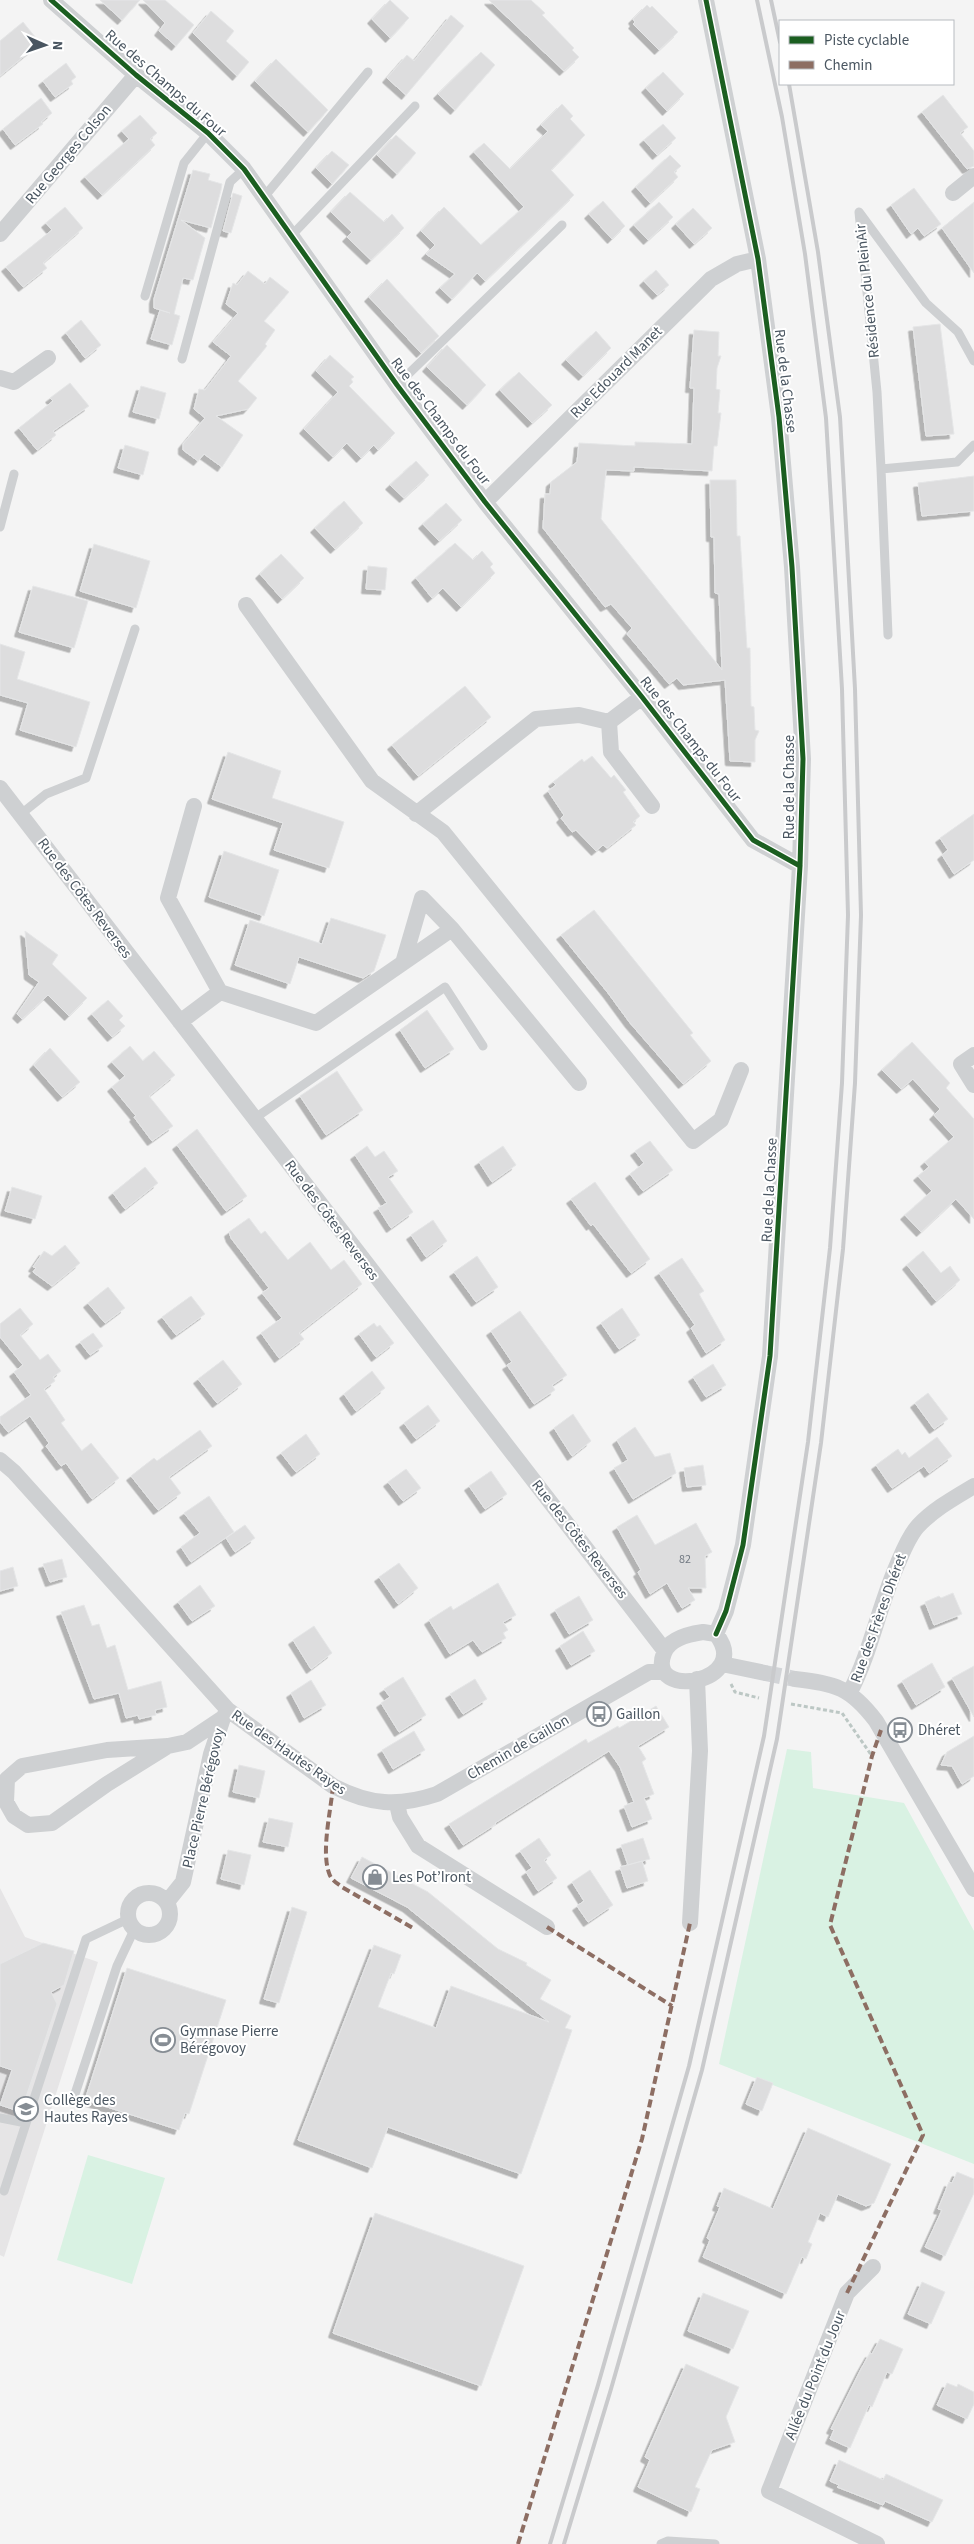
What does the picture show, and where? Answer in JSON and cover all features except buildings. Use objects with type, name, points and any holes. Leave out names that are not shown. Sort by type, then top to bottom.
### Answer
[{"type":"street","name":"Rue de la Chasse","points":[[706,0],[758,259],[779,417],[792,567],[803,759],[800,866],[770,1356],[757,1462],[743,1544],[726,1610],[716,1634]]},
{"type":"street","name":"Rue des Champs du Four","points":[[56,2],[136,75],[208,133],[244,169],[398,385],[485,502],[642,697],[753,840],[800,866]]},
{"type":"street","name":"Rue Georges Colson","points":[[0,234],[136,75]]},
{"type":"street","points":[[954,193],[974,176]]},
{"type":"street","name":"Rue Edouard Manet","points":[[485,502],[711,279],[737,264],[758,259]]},
{"type":"street","points":[[0,378],[14,382],[48,358]]},
{"type":"street","points":[[246,605],[372,781],[443,832],[693,1141],[721,1120],[740,1070]]},
{"type":"street","points":[[609,722],[642,697]]},
{"type":"street","points":[[416,814],[536,719],[579,715],[609,722]]},
{"type":"street","points":[[609,722],[611,752],[652,806]]},
{"type":"street","name":"Rue des Côtes Reverses","points":[[3,798],[21,814],[388,1294],[664,1650]]},
{"type":"street","points":[[194,806],[168,898],[220,992],[316,1023],[452,929]]},
{"type":"street","points":[[403,963],[422,898],[452,929],[579,1084]]},
{"type":"street","points":[[180,1022],[220,992]]},
{"type":"street","points":[[968,1060],[974,1085]]},
{"type":"street","name":"Rue des Hautes Rayes","points":[[0,1460],[14,1472],[225,1714],[352,1796],[397,1804]]},
{"type":"street","name":"Rue des Frères Dhéret","points":[[850,1692],[858,1677],[891,1578],[903,1550],[917,1528],[936,1510],[974,1486]]},
{"type":"street","points":[[703,1632],[716,1634],[724,1643],[725,1655],[722,1664],[714,1672],[697,1679],[679,1682],[669,1678],[662,1672],[661,1660],[664,1650],[676,1640],[689,1634],[703,1632]]},
{"type":"street","points":[[722,1664],[765,1673]]},
{"type":"street","name":"Chemin de Gaillon","points":[[397,1804],[417,1801],[437,1794],[643,1675],[649,1672],[662,1672]]},
{"type":"street","points":[[690,1924],[700,1751],[697,1679]]},
{"type":"street","points":[[795,1679],[824,1683],[850,1692],[876,1721],[974,1889]]},
{"type":"street","name":"Place Pierre Bérégovoy","points":[[168,1746],[108,1784],[52,1823],[28,1825],[14,1816],[6,1802],[4,1780],[22,1766],[107,1750],[168,1746],[187,1742],[225,1714]]},
{"type":"street","name":"Place Pierre Bérégovoy","points":[[167,1902],[183,1882],[211,1754],[225,1714]]},
{"type":"street","points":[[397,1804],[408,1831],[418,1846],[547,1928]]},
{"type":"street","points":[[140,1894],[155,1894],[167,1902],[170,1916],[165,1928],[154,1935],[140,1934],[131,1925],[130,1904],[140,1894]]},
{"type":"street","name":"Allée du Point du Jour","points":[[873,2267],[847,2293],[769,2491],[876,2544]]},
{"type":"lane","points":[[264,196],[368,72]]},
{"type":"lane","points":[[292,235],[415,106]]},
{"type":"lane","points":[[145,296],[184,163],[208,133]]},
{"type":"lane","points":[[182,359],[230,182],[244,169]]},
{"type":"lane","name":"Résidence du PleinAir","points":[[888,635],[877,392],[859,212],[926,303],[958,332],[974,361]]},
{"type":"lane","points":[[398,385],[562,225]]},
{"type":"lane","points":[[881,469],[958,462],[974,445]]},
{"type":"lane","points":[[0,527],[14,474]]},
{"type":"lane","points":[[21,814],[46,794],[86,778],[136,629]]},
{"type":"lane","points":[[255,1118],[445,988],[484,1046]]},
{"type":"lane","points":[[74,2097],[131,1925]]},
{"type":"lane","points":[[4,2190],[86,1939],[131,1925]]},
{"type":"lane","points":[[0,2118],[26,2123]]},
{"type":"lane","points":[[661,2544],[668,2541],[715,2544]]},
{"type":"path","points":[[791,1704],[842,1713],[872,1756]]},
{"type":"shaded area","name":"Collège des Hautes Rayes","points":[[0,1888],[25,1937],[98,1962],[4,2257],[0,2255]]},
{"type":"green space","points":[[787,1749],[811,1752],[813,1788],[904,1803],[974,1931],[974,2164],[719,2064]]},
{"type":"green space","points":[[88,2155],[165,2178],[132,2284],[57,2260]]},
{"type":"tunnel","points":[[765,1673],[795,1679]]},
{"type":"railway","points":[[550,2544],[598,2385],[689,2066],[764,1736],[808,1442],[830,1248],[842,1083],[848,915],[842,689],[826,418],[805,254],[782,117],[757,0]]},
{"type":"railway","points":[[771,0],[779,37]]},
{"type":"railway","points":[[564,2544],[611,2389],[702,2070],[777,1739],[821,1443],[843,1249],[855,1083],[861,915],[855,689],[840,417],[818,252],[789,85]]},
{"type":"marked path","points":[[847,2293],[923,2135],[830,1925],[872,1756],[881,1730]]},
{"type":"marked path","points":[[333,1786],[326,1842],[327,1864],[330,1875],[342,1887],[413,1928]]},
{"type":"marked path","points":[[518,2544],[642,2139],[690,1923]]},
{"type":"marked path","points":[[547,1927],[672,2006]]},
{"type":"cycle path","points":[[51,0],[136,75],[208,133],[244,169],[397,385],[485,502],[642,697],[753,840],[800,866]]},
{"type":"cycle path","points":[[706,0],[758,259],[779,417],[792,567],[803,759],[800,866],[770,1356],[743,1545],[726,1611],[716,1634]]},
{"type":"place","name":"Gaillon","points":[[599,1714]]},
{"type":"place","name":"Dhéret","points":[[900,1730]]},
{"type":"place","name":"Les Pot’Iront","points":[[375,1877]]},
{"type":"place","name":"Gymnase Pierre Bérégovoy","points":[[163,2040]]},
{"type":"place","name":"Collège des Hautes Rayes","points":[[26,2109]]}]
